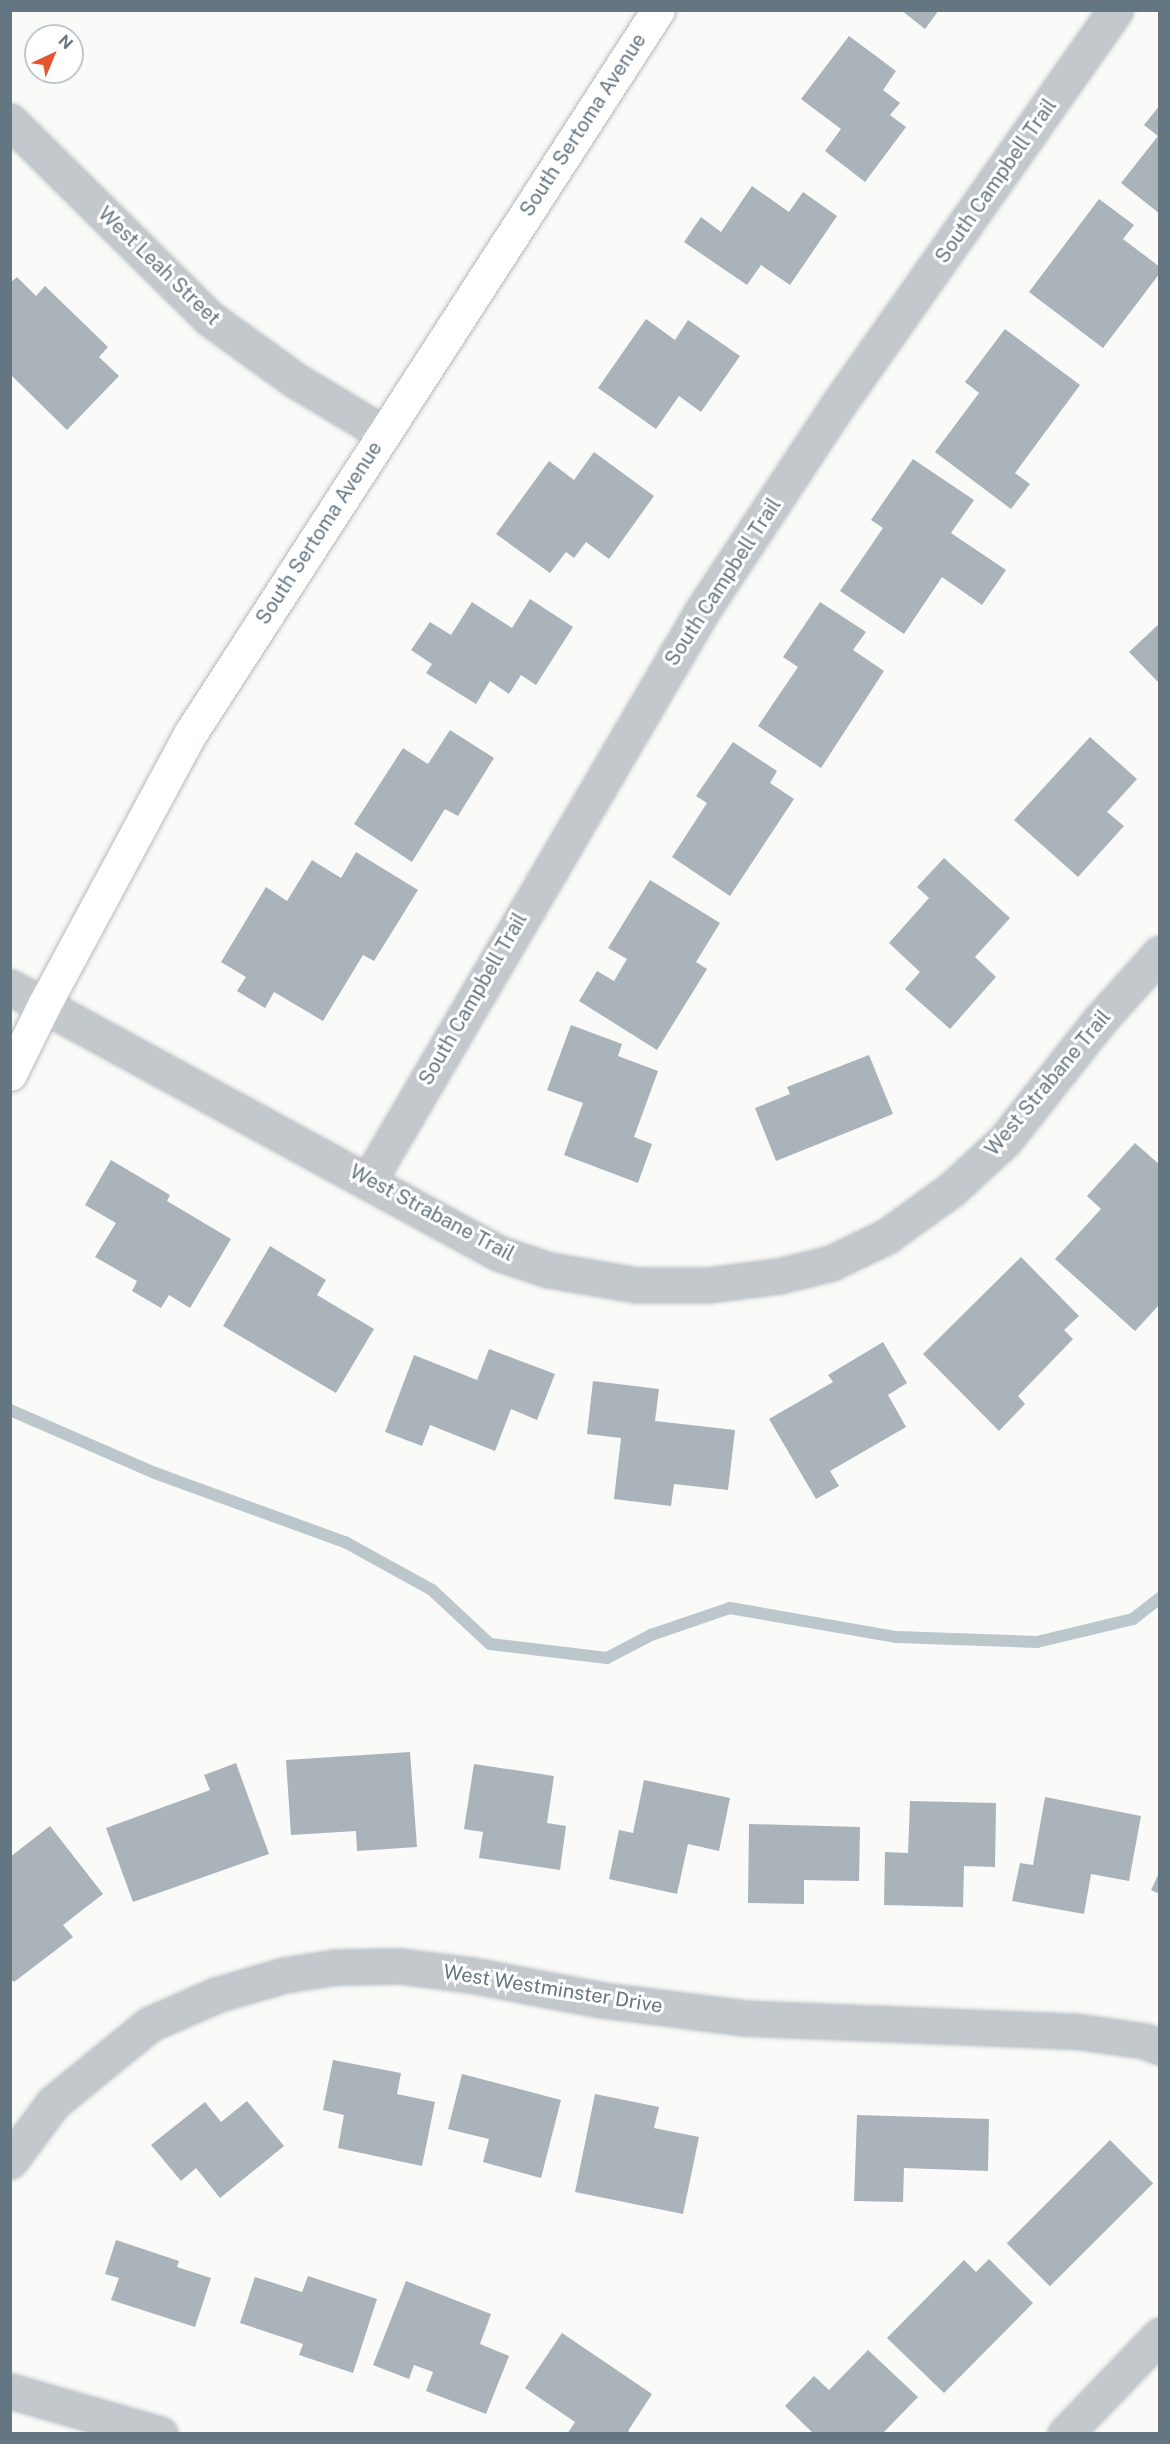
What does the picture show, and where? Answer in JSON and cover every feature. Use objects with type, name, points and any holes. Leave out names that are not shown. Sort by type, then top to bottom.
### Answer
[{"type":"main road","name":"South Sertoma Avenue","points":[[10,1074],[44,1005],[190,734],[658,10]]},
{"type":"street","name":"South Campbell Trail","points":[[369,1180],[702,611],[840,402],[1116,10]]},
{"type":"street","name":"West Leah Street","points":[[10,121],[209,318],[295,380],[383,433]]},
{"type":"street","name":"West Strabane Trail","points":[[10,987],[369,1180],[498,1253],[549,1270],[637,1285],[708,1285],[779,1276],[831,1263],[887,1236],[952,1189],[1005,1140],[1099,1021],[1160,953]]},
{"type":"street","name":"West Westminster Drive","points":[[10,2161],[53,2103],[150,2024],[216,1995],[262,1982],[337,1967],[400,1966],[471,1974],[602,2000],[744,2018],[1074,2031],[1145,2041],[1160,2047]]},
{"type":"street","points":[[1065,2433],[1160,2336]]},
{"type":"street","points":[[10,2391],[160,2433]]},
{"type":"building","points":[[901,10],[939,10],[925,29]]},
{"type":"building","points":[[849,36],[896,71],[883,90],[900,103],[890,115],[906,127],[865,182],[825,151],[841,129],[801,99]]},
{"type":"building","points":[[1160,105],[1160,214],[1121,183],[1158,136],[1144,125]]},
{"type":"building","points":[[752,186],[789,212],[803,192],[837,216],[790,285],[761,265],[747,285],[684,242],[701,217],[721,232]]},
{"type":"building","points":[[1099,199],[1134,225],[1123,239],[1160,267],[1160,273],[1103,348],[1029,292]]},
{"type":"building","points":[[17,277],[36,296],[45,286],[108,347],[99,357],[119,376],[67,430],[10,374],[10,283]]},
{"type":"building","points":[[646,319],[675,340],[688,320],[740,356],[701,412],[679,396],[656,429],[598,388]]},
{"type":"building","points":[[1005,329],[1080,385],[1015,473],[1030,484],[1011,509],[935,452],[979,393],[965,382]]},
{"type":"building","points":[[594,452],[654,496],[609,559],[586,542],[574,558],[566,552],[550,573],[496,534],[549,461],[574,480]]},
{"type":"building","points":[[913,459],[974,500],[951,533],[1006,570],[982,605],[942,577],[904,634],[840,591],[883,528],[871,520]]},
{"type":"building","points":[[530,599],[573,627],[536,685],[521,675],[509,694],[490,681],[476,704],[426,673],[432,664],[411,650],[430,622],[451,635],[472,602],[512,628]]},
{"type":"building","points":[[820,602],[866,632],[853,650],[884,671],[821,768],[758,726],[798,667],[783,657]]},
{"type":"building","points":[[1160,623],[1160,684],[1129,652]]},
{"type":"building","points":[[450,730],[494,758],[458,816],[445,809],[412,862],[354,824],[403,748],[428,764]]},
{"type":"building","points":[[1090,737],[1137,779],[1107,812],[1124,826],[1078,877],[1014,820]]},
{"type":"building","points":[[733,742],[777,771],[770,783],[794,799],[730,896],[672,857],[707,803],[696,796]]},
{"type":"building","points":[[356,852],[418,890],[374,961],[363,955],[323,1021],[274,992],[265,1008],[237,991],[246,977],[221,962],[266,887],[287,901],[312,860],[341,878]]},
{"type":"building","points":[[944,858],[1010,918],[975,957],[996,977],[950,1029],[905,989],[920,972],[889,943],[929,898],[917,887]]},
{"type":"building","points":[[650,880],[720,923],[696,962],[707,969],[657,1050],[579,1001],[597,971],[614,981],[627,959],[608,948]]},
{"type":"building","points":[[571,1025],[622,1044],[618,1056],[658,1071],[634,1137],[652,1144],[638,1183],[564,1155],[583,1103],[547,1090]]},
{"type":"building","points":[[869,1055],[893,1114],[776,1161],[755,1108],[790,1094],[787,1087]]},
{"type":"building","points":[[1135,1143],[1160,1165],[1160,1304],[1135,1331],[1055,1259],[1101,1209],[1087,1196]]},
{"type":"building","points":[[111,1160],[170,1195],[167,1201],[231,1239],[190,1308],[169,1295],[161,1308],[132,1291],[137,1281],[95,1257],[116,1223],[85,1205]]},
{"type":"building","points":[[270,1246],[326,1280],[317,1295],[374,1329],[336,1393],[223,1326]]},
{"type":"building","points":[[1021,1257],[1079,1316],[1064,1330],[1073,1339],[1018,1396],[1025,1404],[999,1431],[923,1354]]},
{"type":"building","points":[[883,1342],[907,1383],[888,1395],[906,1427],[830,1471],[839,1486],[816,1499],[769,1419],[833,1382],[828,1375]]},
{"type":"building","points":[[489,1349],[555,1374],[537,1420],[511,1409],[495,1451],[430,1425],[422,1446],[385,1432],[414,1355],[477,1380]]},
{"type":"building","points":[[593,1381],[659,1389],[655,1421],[735,1430],[728,1490],[674,1484],[671,1506],[614,1499],[621,1438],[587,1434]]},
{"type":"building","points":[[410,1752],[417,1847],[357,1851],[356,1831],[291,1835],[286,1760]]},
{"type":"building","points":[[236,1763],[269,1854],[133,1902],[106,1828],[210,1790],[204,1775]]},
{"type":"building","points":[[474,1764],[554,1776],[547,1823],[566,1826],[560,1870],[479,1858],[483,1832],[464,1829]]},
{"type":"building","points":[[644,1780],[730,1798],[719,1851],[688,1844],[677,1894],[609,1879],[619,1830],[633,1833]]},
{"type":"building","points":[[1045,1797],[1141,1816],[1129,1881],[1091,1874],[1084,1914],[1012,1901],[1020,1863],[1033,1865]]},
{"type":"building","points":[[910,1801],[996,1803],[995,1867],[964,1866],[963,1907],[884,1905],[885,1852],[908,1853]]},
{"type":"building","points":[[749,1824],[860,1827],[859,1881],[804,1880],[804,1904],[748,1903]]},
{"type":"building","points":[[50,1826],[103,1894],[63,1925],[73,1937],[14,1982],[10,1978],[10,1857]]},
{"type":"building","points":[[1160,1871],[1160,1894],[1151,1890]]},
{"type":"building","points":[[333,2060],[401,2073],[397,2094],[435,2102],[422,2166],[338,2148],[344,2115],[323,2110]]},
{"type":"building","points":[[462,2074],[561,2100],[541,2178],[483,2162],[489,2139],[448,2129]]},
{"type":"building","points":[[595,2094],[659,2107],[654,2128],[699,2137],[683,2214],[575,2192]]},
{"type":"building","points":[[247,2101],[284,2146],[220,2198],[196,2168],[181,2181],[151,2145],[205,2102],[221,2122]]},
{"type":"building","points":[[857,2115],[989,2119],[988,2171],[904,2168],[903,2202],[854,2201]]},
{"type":"building","points":[[1110,2140],[1153,2183],[1050,2286],[1007,2243]]},
{"type":"building","points":[[116,2240],[179,2261],[177,2267],[211,2278],[195,2327],[111,2300],[119,2278],[105,2274]]},
{"type":"building","points":[[989,2259],[1033,2303],[944,2393],[887,2338],[964,2260],[976,2272]]},
{"type":"building","points":[[308,2276],[377,2299],[353,2373],[299,2355],[303,2344],[240,2323],[255,2277],[302,2292]]},
{"type":"building","points":[[406,2281],[491,2314],[480,2344],[509,2356],[486,2414],[426,2391],[433,2372],[414,2365],[409,2379],[373,2365]]},
{"type":"building","points":[[562,2333],[652,2394],[628,2431],[632,2434],[567,2434],[575,2422],[525,2388]]},
{"type":"building","points":[[868,2350],[918,2397],[882,2434],[814,2434],[785,2406],[814,2376],[829,2390]]},
{"type":"waterway","points":[[10,1410],[155,1473],[345,1542],[432,1590],[490,1644],[607,1658],[651,1635],[730,1608],[897,1637],[1037,1642],[1133,1619],[1160,1598]]}]
